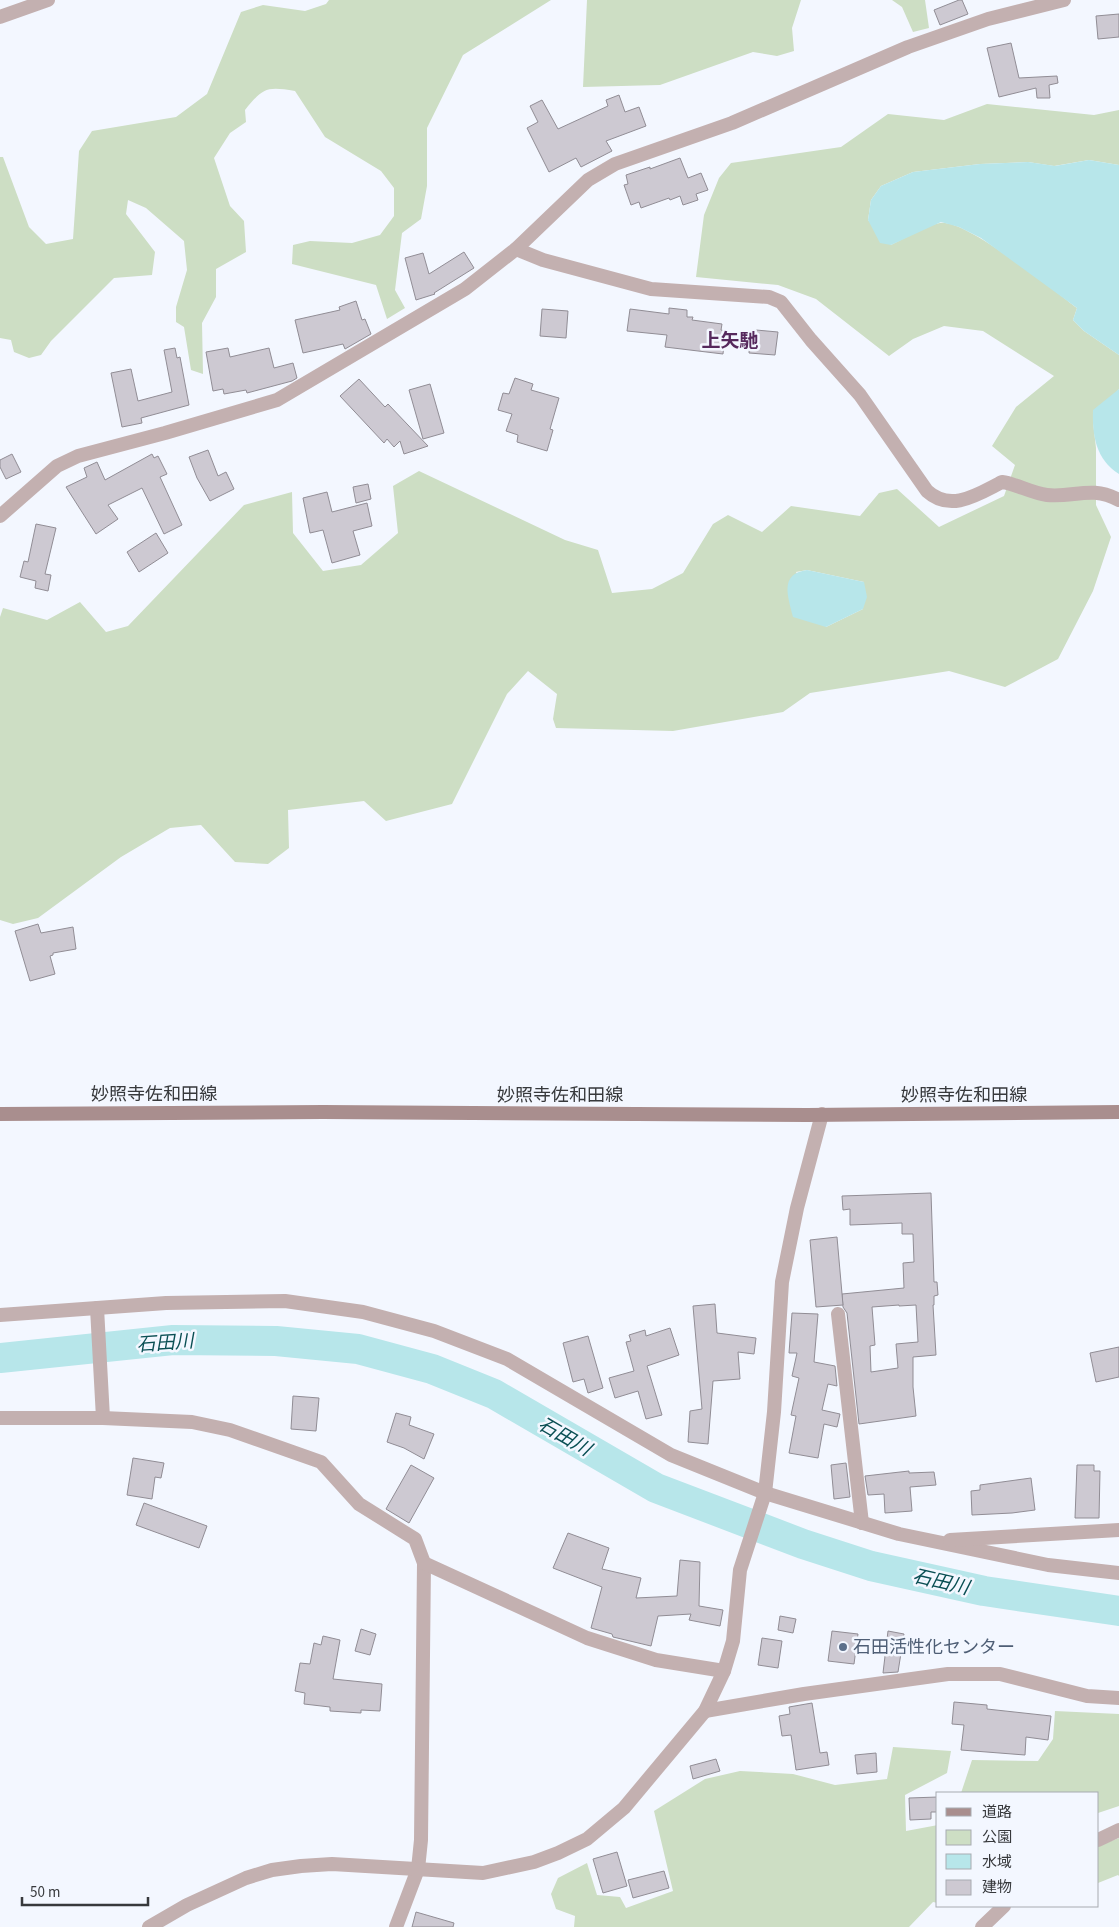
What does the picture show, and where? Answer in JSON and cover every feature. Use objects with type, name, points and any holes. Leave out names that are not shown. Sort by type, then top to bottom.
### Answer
[{"type":"main road","name":"妙照寺佐和田線","points":[[0,1114],[1119,1112]]},
{"type":"street","points":[[0,17],[48,0]]},
{"type":"street","points":[[0,516],[57,466],[78,456],[277,400],[465,289],[516,250],[588,180],[615,164],[732,123],[908,47],[988,19],[1064,0]]},
{"type":"street","points":[[516,250],[543,260],[651,289],[769,297],[781,302],[811,340],[860,395],[927,491],[935,498],[945,501],[960,501],[1002,482],[1047,495],[1094,491],[1119,500]]},
{"type":"street","points":[[149,1927],[187,1904],[246,1878],[272,1870],[332,1864],[483,1873],[534,1862],[558,1853],[587,1838],[624,1808],[705,1712],[724,1671],[733,1641],[740,1570],[764,1498],[774,1412],[782,1282],[797,1208],[822,1114]]},
{"type":"street","points":[[0,1316],[98,1314],[166,1303],[285,1301],[363,1312],[434,1330],[507,1359],[671,1455],[764,1498],[899,1534],[1048,1565],[1119,1573]]},
{"type":"street","points":[[98,1314],[103,1418]]},
{"type":"street","points":[[838,1314],[862,1523]]},
{"type":"street","points":[[0,1418],[103,1418],[192,1422],[230,1430],[321,1462],[358,1504],[415,1539],[424,1563],[421,1840],[418,1868],[396,1927]]},
{"type":"street","points":[[934,1541],[1119,1530]]},
{"type":"street","points":[[424,1563],[587,1638],[656,1660],[724,1671]]},
{"type":"street","points":[[705,1712],[804,1694],[948,1674],[1000,1674],[1087,1696],[1119,1698]]},
{"type":"street","points":[[1099,1840],[1119,1830]]},
{"type":"street","points":[[982,1927],[1003,1907]]},
{"type":"green space","points":[[329,0],[551,0],[463,55],[427,128],[427,186],[421,219],[402,233],[395,290],[405,308],[387,319],[376,285],[292,264],[293,245],[310,241],[352,243],[380,235],[394,216],[394,188],[381,171],[325,137],[295,91],[271,89],[256,97],[245,110],[246,122],[230,133],[214,158],[230,206],[244,221],[246,252],[216,269],[216,297],[202,323],[203,374],[191,370],[184,327],[176,322],[176,307],[187,270],[184,241],[146,208],[128,200],[126,214],[155,252],[152,275],[114,278],[51,341],[41,355],[29,358],[14,352],[11,340],[0,338],[0,157],[3,157],[29,227],[46,244],[73,239],[79,151],[92,131],[176,117],[207,94],[241,12],[263,5],[305,11],[326,4]]},
{"type":"green space","points":[[587,0],[801,0],[792,28],[794,51],[777,56],[753,52],[660,85],[583,87]]},
{"type":"green space","points":[[892,0],[925,0],[929,28],[913,32],[902,7]]},
{"type":"green space","points":[[987,104],[1094,115],[1119,110],[1119,165],[1089,160],[1054,166],[1028,162],[980,164],[913,172],[881,186],[871,200],[868,220],[891,245],[922,229],[940,223],[952,225],[969,232],[1009,257],[1077,308],[1073,320],[1084,331],[1119,355],[1119,389],[1093,422],[1096,448],[1096,505],[1111,537],[1093,591],[1058,659],[1005,687],[949,671],[810,693],[783,712],[673,731],[556,728],[553,719],[557,694],[528,671],[507,694],[452,804],[386,821],[364,801],[288,810],[289,848],[268,864],[235,862],[201,825],[170,828],[121,857],[38,918],[13,924],[0,920],[0,617],[3,608],[47,620],[80,602],[106,632],[128,626],[244,505],[292,492],[293,533],[323,571],[361,565],[398,533],[393,486],[419,471],[565,540],[598,550],[612,593],[652,589],[683,573],[713,524],[728,515],[762,532],[791,506],[860,516],[879,493],[897,489],[939,527],[1004,496],[1015,465],[992,446],[1016,407],[1054,376],[983,331],[944,326],[913,339],[889,356],[816,299],[778,285],[696,277],[704,215],[719,178],[731,163],[841,147],[888,114],[944,120]],"holes":[[[807,570],[864,582],[863,609],[826,627],[796,572]]]},
{"type":"green space","points":[[1055,1711],[1119,1714],[1119,1806],[1099,1813],[1099,1792],[961,1792],[972,1760],[1038,1761],[1053,1739]]},
{"type":"green space","points":[[893,1747],[951,1751],[947,1773],[905,1795],[906,1831],[936,1825],[936,1903],[933,1902],[909,1927],[574,1927],[575,1916],[556,1909],[551,1894],[558,1878],[587,1863],[597,1895],[620,1897],[626,1908],[673,1891],[654,1811],[705,1779],[740,1771],[793,1774],[835,1785],[887,1779]]},
{"type":"green space","points":[[1119,1838],[1119,1876],[1099,1883],[1099,1846]]},
{"type":"water","points":[[1089,160],[1119,165],[1119,355],[1084,331],[1073,320],[1077,308],[981,238],[959,227],[941,222],[891,245],[880,243],[868,220],[871,200],[881,186],[913,172],[980,164],[1028,162],[1055,166]]},
{"type":"water","points":[[1119,389],[1119,474],[1105,462],[1100,454],[1093,429],[1093,410]]},
{"type":"water","points":[[807,570],[864,582],[867,597],[863,609],[826,627],[793,617],[788,594],[789,581],[798,572]]},
{"type":"building","points":[[962,0],[968,14],[940,25],[934,10]]},
{"type":"building","points":[[1119,14],[1119,37],[1098,39],[1096,16]]},
{"type":"building","points":[[1011,43],[1019,78],[1057,76],[1058,83],[1049,85],[1050,98],[1037,98],[1036,88],[999,97],[987,48]]},
{"type":"building","points":[[619,95],[625,112],[639,107],[646,126],[606,141],[612,151],[581,167],[576,158],[549,172],[527,128],[538,122],[530,106],[542,100],[558,129],[608,106],[606,100]]},
{"type":"building","points":[[680,158],[688,178],[701,173],[708,190],[696,194],[698,200],[683,205],[680,196],[641,208],[639,202],[631,205],[624,185],[628,184],[626,175]]},
{"type":"building","points":[[464,252],[474,268],[435,294],[416,300],[405,258],[423,253],[429,274]]},
{"type":"building","points":[[356,301],[362,320],[365,319],[371,334],[345,349],[343,344],[303,353],[295,320],[340,310],[339,307]]},
{"type":"building","points":[[669,308],[687,310],[687,317],[693,317],[692,320],[722,324],[721,330],[725,331],[723,354],[665,347],[667,335],[627,331],[630,309],[669,314]]},
{"type":"building","points":[[542,309],[568,311],[566,338],[540,336]]},
{"type":"building","points":[[756,330],[778,332],[775,355],[749,353],[750,339],[755,339]]},
{"type":"building","points":[[175,348],[177,358],[180,357],[189,405],[141,418],[142,423],[122,427],[111,373],[131,369],[138,401],[172,392],[164,350]]},
{"type":"building","points":[[228,348],[230,357],[269,348],[274,368],[293,363],[297,378],[247,393],[246,390],[224,394],[223,389],[213,391],[206,352]]},
{"type":"building","points":[[515,378],[533,384],[531,390],[559,398],[550,429],[553,430],[547,451],[517,442],[518,435],[506,431],[512,414],[498,410],[503,393],[509,394]]},
{"type":"building","points":[[359,379],[385,407],[388,404],[428,446],[404,454],[400,441],[394,447],[387,439],[384,443],[340,396]]},
{"type":"building","points":[[430,384],[444,433],[423,439],[409,390]]},
{"type":"building","points":[[208,450],[218,476],[226,472],[234,489],[210,501],[197,478],[189,457]]},
{"type":"building","points":[[12,454],[21,472],[6,479],[0,467],[0,460]]},
{"type":"building","points":[[152,454],[154,458],[158,456],[167,474],[160,477],[182,525],[164,534],[142,488],[108,505],[118,519],[96,534],[66,487],[87,477],[84,468],[97,462],[105,480]]},
{"type":"building","points":[[368,484],[371,499],[356,503],[353,487]]},
{"type":"building","points":[[327,492],[332,512],[367,503],[372,526],[353,531],[360,555],[332,563],[323,530],[310,533],[303,498]]},
{"type":"building","points":[[36,524],[56,528],[45,574],[51,575],[48,591],[35,588],[36,581],[20,577],[24,561],[28,562]]},
{"type":"building","points":[[156,533],[168,553],[139,572],[127,552]]},
{"type":"building","points":[[38,924],[41,933],[73,927],[76,949],[53,953],[50,956],[55,974],[30,981],[15,931]]},
{"type":"building","points":[[931,1193],[934,1282],[937,1282],[938,1295],[934,1296],[933,1305],[936,1355],[913,1357],[913,1387],[916,1416],[859,1424],[847,1313],[843,1307],[842,1294],[904,1288],[903,1263],[914,1262],[913,1234],[902,1234],[902,1223],[850,1225],[850,1209],[843,1210],[842,1196]],"holes":[[[916,1305],[918,1342],[896,1344],[898,1368],[871,1372],[870,1346],[875,1345],[872,1307]]]},
{"type":"building","points":[[837,1237],[843,1305],[816,1307],[810,1240]]},
{"type":"building","points":[[715,1304],[717,1333],[756,1338],[754,1354],[738,1352],[740,1379],[713,1381],[708,1444],[688,1442],[690,1411],[702,1409],[693,1306]]},
{"type":"building","points":[[792,1313],[818,1314],[814,1362],[835,1366],[837,1386],[828,1384],[822,1410],[840,1414],[837,1427],[824,1424],[818,1458],[789,1453],[796,1416],[791,1415],[799,1378],[792,1376],[797,1353],[789,1353]]},
{"type":"building","points":[[670,1328],[679,1355],[647,1366],[662,1415],[646,1419],[638,1391],[615,1398],[609,1378],[634,1371],[626,1342],[631,1341],[629,1335],[645,1330],[646,1336]]},
{"type":"building","points":[[588,1336],[603,1388],[588,1393],[584,1379],[573,1382],[563,1343]]},
{"type":"building","points":[[1119,1347],[1119,1377],[1096,1382],[1090,1353]]},
{"type":"building","points":[[293,1396],[319,1398],[316,1431],[291,1429]]},
{"type":"building","points":[[396,1413],[411,1417],[409,1425],[434,1434],[424,1459],[404,1448],[387,1442]]},
{"type":"building","points":[[133,1458],[164,1463],[161,1478],[155,1477],[152,1499],[127,1495]]},
{"type":"building","points":[[846,1463],[850,1497],[834,1499],[831,1465]]},
{"type":"building","points":[[411,1465],[434,1478],[409,1523],[386,1509]]},
{"type":"building","points":[[1077,1465],[1094,1465],[1094,1471],[1100,1471],[1099,1518],[1075,1518]]},
{"type":"building","points":[[909,1471],[909,1473],[934,1472],[936,1485],[910,1487],[912,1511],[885,1513],[884,1494],[868,1495],[865,1476]]},
{"type":"building","points":[[1031,1478],[1035,1510],[972,1515],[971,1491],[980,1490],[980,1485]]},
{"type":"building","points":[[144,1503],[207,1526],[199,1548],[136,1525]]},
{"type":"building","points":[[568,1533],[609,1548],[602,1569],[641,1578],[636,1598],[677,1596],[680,1560],[700,1562],[699,1606],[723,1610],[720,1626],[689,1620],[691,1614],[658,1616],[651,1646],[613,1637],[612,1634],[591,1628],[602,1587],[553,1568]]},
{"type":"building","points":[[780,1616],[796,1619],[793,1633],[778,1630]]},
{"type":"building","points":[[361,1629],[376,1634],[370,1655],[355,1651]]},
{"type":"building","name":"石田活性化センター","points":[[832,1631],[858,1634],[854,1664],[828,1661]]},
{"type":"building","points":[[888,1631],[904,1634],[898,1672],[883,1673]]},
{"type":"building","points":[[323,1636],[340,1640],[333,1679],[382,1684],[380,1711],[361,1710],[361,1713],[330,1711],[330,1707],[304,1704],[305,1693],[295,1691],[300,1663],[310,1664],[314,1643],[321,1645]]},
{"type":"building","points":[[762,1638],[782,1641],[778,1668],[758,1665]]},
{"type":"building","points":[[954,1702],[987,1705],[987,1709],[1051,1716],[1048,1740],[1026,1737],[1025,1755],[961,1750],[964,1725],[952,1724]]},
{"type":"building","points":[[812,1703],[820,1753],[827,1752],[829,1765],[796,1770],[791,1735],[782,1736],[779,1716],[790,1714],[789,1707]]},
{"type":"building","points":[[876,1753],[877,1772],[857,1774],[855,1755]]},
{"type":"building","points":[[716,1759],[720,1771],[693,1779],[690,1766]]},
{"type":"building","points":[[936,1797],[936,1812],[931,1812],[931,1819],[910,1820],[909,1798]]},
{"type":"building","points":[[617,1852],[627,1886],[603,1893],[593,1859]]},
{"type":"building","points":[[664,1871],[669,1888],[633,1898],[628,1880]]},
{"type":"building","points":[[416,1912],[454,1923],[453,1927],[412,1927]]},
{"type":"waterway","name":"石田川","points":[[0,1358],[173,1340],[276,1341],[358,1349],[432,1369],[494,1394],[656,1488],[803,1544],[871,1566],[984,1591],[1119,1611]]},
{"type":"place","name":"石田活性化センター","points":[[843,1647]]},
{"type":"district","name":"上矢馳","points":[[730,340]]}]
